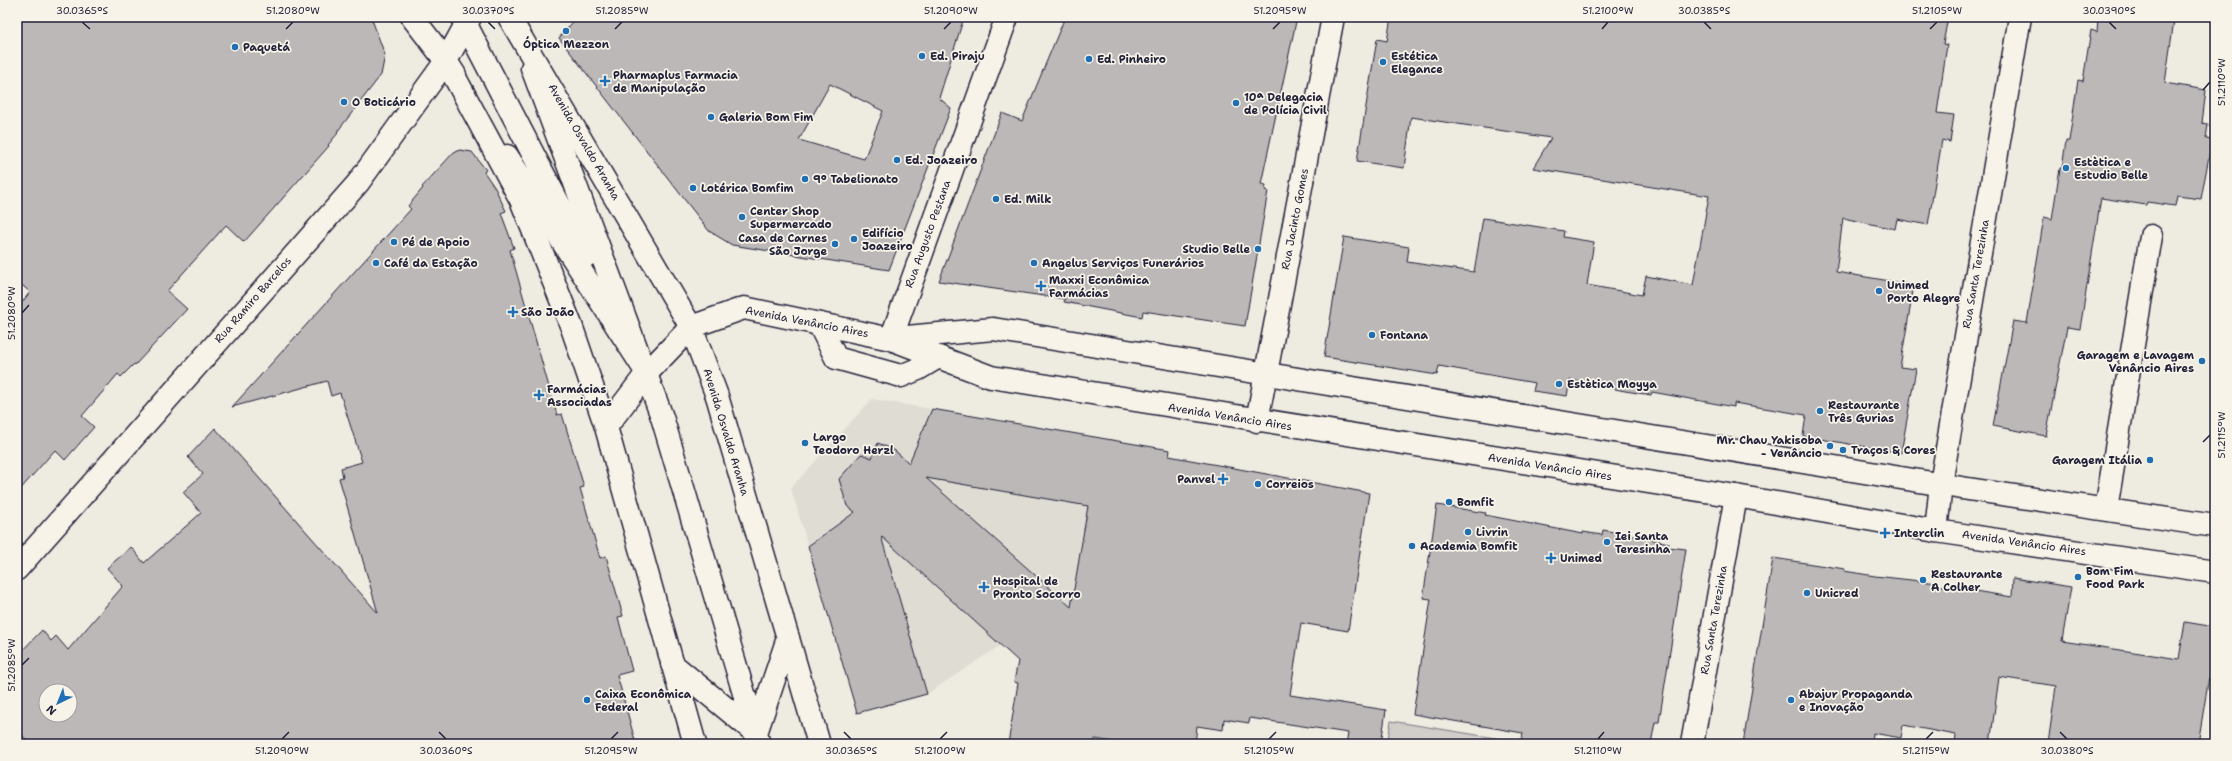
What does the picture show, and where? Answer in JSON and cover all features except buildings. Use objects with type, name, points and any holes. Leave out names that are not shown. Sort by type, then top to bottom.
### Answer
[{"type":"main road","points":[[412,17],[446,61],[647,373]]},
{"type":"main road","name":"Rua Augusto Pestana","points":[[891,339],[1007,17]]},
{"type":"main road","name":"Rua Jacinto Gomes","points":[[1257,421],[1334,17]]},
{"type":"main road","name":"Rua Santa Terezinha","points":[[1936,530],[1941,484],[2020,17]]},
{"type":"main road","points":[[466,19],[647,373]]},
{"type":"main road","name":"Rua Ramiro Barcelos","points":[[17,569],[358,183],[446,61],[466,19]]},
{"type":"main road","points":[[519,21],[662,417],[757,738]]},
{"type":"main road","name":"Avenida Osvaldo Aranha","points":[[519,21],[691,327],[717,396],[819,744]]},
{"type":"main road","points":[[446,61],[521,200],[571,325],[606,428],[695,744]]},
{"type":"main road","points":[[2106,509],[2151,236]]},
{"type":"main road","name":"Avenida Venâncio Aires","points":[[606,428],[647,373],[691,327],[744,308],[891,339],[991,377],[1257,421],[1736,496],[1936,530],[2215,572]]},
{"type":"main road","points":[[819,324],[836,358],[901,376],[918,369],[938,357]]},
{"type":"main road","name":"Avenida Venâncio Aires","points":[[891,339],[993,329],[1265,375],[1941,484],[2215,526]]},
{"type":"main road","name":"Rua Santa Terezinha","points":[[1692,744],[1736,496]]},
{"type":"main road","points":[[757,738],[788,638]]},
{"type":"main road","points":[[672,664],[757,738]]},
{"type":"shaded area","name":"Hospital de Pronto Socorro","points":[[872,399],[1170,450],[1128,702],[1014,682],[1020,651],[1001,645],[927,694],[857,713],[791,488]]},
{"type":"shaded area","points":[[1391,721],[1514,741],[1514,744],[1387,744]]},
{"type":"place","name":"Óptica Mezzon","points":[[566,31]]},
{"type":"place","name":"Paquetá","points":[[235,47]]},
{"type":"place","name":"Ed. Piraju","points":[[922,56]]},
{"type":"place","name":"Ed. Pinheiro","points":[[1089,59]]},
{"type":"place","name":"Estética Elegance","points":[[1383,62]]},
{"type":"place","name":"Pharmaplus Farmacia de Manipulação","points":[[605,81]]},
{"type":"place","name":"O Boticário","points":[[344,102]]},
{"type":"place","name":"10ª Delegacia de Polícia Civil","points":[[1236,103]]},
{"type":"place","name":"Galeria Bom Fim","points":[[711,117]]},
{"type":"place","name":"Ed. Joazeiro","points":[[897,160]]},
{"type":"place","name":"Estètica e Estudio Belle","points":[[2066,168]]},
{"type":"place","name":"9º Tabelionato","points":[[805,179]]},
{"type":"place","name":"Lotérica Bomfim","points":[[693,188]]},
{"type":"place","name":"Ed. Milk","points":[[996,199]]},
{"type":"place","name":"Center Shop Supermercado","points":[[742,217]]},
{"type":"place","name":"Edifício Joazeiro","points":[[854,239]]},
{"type":"place","name":"Pé de Apoio","points":[[394,242]]},
{"type":"place","name":"Casa de Carnes São Jorge","points":[[835,244]]},
{"type":"place","name":"Studio Belle","points":[[1258,249]]},
{"type":"place","name":"Café da Estação","points":[[376,263]]},
{"type":"place","name":"Angelus Serviços Funerários","points":[[1034,263]]},
{"type":"place","name":"Maxxi Econômica Farmácias","points":[[1041,286]]},
{"type":"place","name":"Unimed Porto Alegre","points":[[1879,291]]},
{"type":"place","name":"São João","points":[[513,312]]},
{"type":"place","name":"Fontana","points":[[1372,335]]},
{"type":"place","name":"Garagem e Lavagem Venâncio Aires","points":[[2202,361]]},
{"type":"place","name":"Estètica Moyya","points":[[1559,384]]},
{"type":"place","name":"Farmácias Associadas","points":[[539,395]]},
{"type":"place","name":"Restaurante Três Gurias","points":[[1820,411]]},
{"type":"place","name":"Largo Teodoro Herzl","points":[[805,443]]},
{"type":"place","name":"Mr. Chau Yakisoba - Venâncio","points":[[1830,446]]},
{"type":"place","name":"Traços & Cores","points":[[1843,450]]},
{"type":"place","name":"Garagem Itália","points":[[2150,460]]},
{"type":"place","name":"Panvel","points":[[1223,479]]},
{"type":"place","name":"Correios","points":[[1258,484]]},
{"type":"place","name":"Bomfit","points":[[1449,502]]},
{"type":"place","name":"Livrin","points":[[1468,532]]},
{"type":"place","name":"Interclin","points":[[1885,533]]},
{"type":"place","name":"Iei Santa Teresinha","points":[[1607,542]]},
{"type":"place","name":"Academia Bomfit","points":[[1412,546]]},
{"type":"place","name":"Unimed","points":[[1551,558]]},
{"type":"place","name":"Bom Fim Food Park","points":[[2078,577]]},
{"type":"place","name":"Restaurante A Colher","points":[[1923,580]]},
{"type":"place","name":"Hospital de Pronto Socorro","points":[[984,587]]},
{"type":"place","name":"Unicred","points":[[1807,593]]},
{"type":"place","name":"Caixa Econômica Federal","points":[[587,700]]},
{"type":"place","name":"Abajur Propaganda e Inovação","points":[[1791,700]]}]
